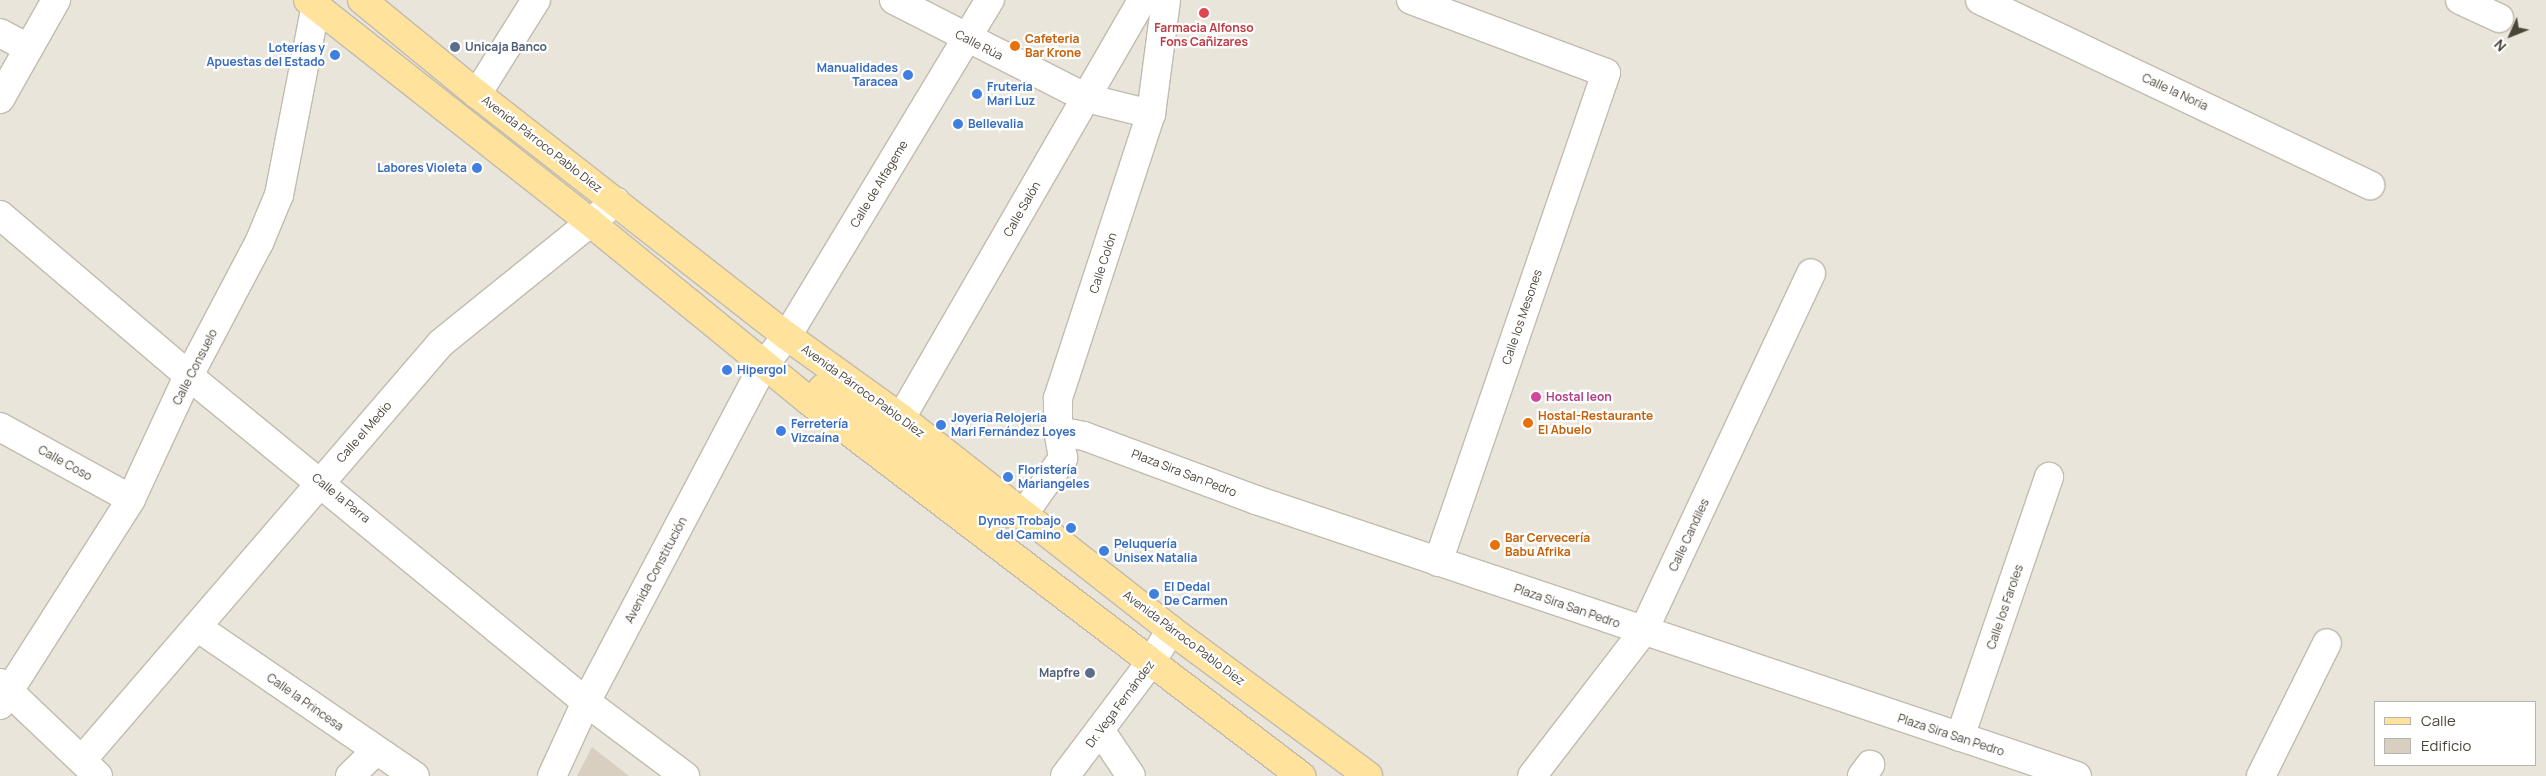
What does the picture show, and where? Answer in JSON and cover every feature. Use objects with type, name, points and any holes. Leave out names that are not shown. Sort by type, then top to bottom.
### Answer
[{"type":"main road","name":"Avenida Párroco Pablo Díez","points":[[362,0],[477,94],[787,336],[901,418],[1171,630],[1368,776]]},
{"type":"main road","points":[[313,2],[591,223],[764,365],[1301,776]]},
{"type":"main road","points":[[764,365],[822,388],[987,511],[1023,515]]},
{"type":"street","points":[[0,99],[56,0]]},
{"type":"street","points":[[477,94],[536,0]]},
{"type":"street","name":"Calle Rúa","points":[[894,0],[966,39],[1086,98],[1152,114]]},
{"type":"street","name":"Calle de Alfageme","points":[[764,365],[787,336],[990,0]]},
{"type":"street","name":"Calle Salón","points":[[901,418],[1142,0]]},
{"type":"street","name":"Calle Colón","points":[[1023,515],[1063,458],[1058,431],[1058,398],[1152,114],[1166,0]]},
{"type":"street","name":"Calle los Mesones","points":[[1411,0],[1606,73],[1438,562]]},
{"type":"street","name":"Calle la Noria","points":[[1980,0],[2370,185]]},
{"type":"street","points":[[2460,0],[2499,18]]},
{"type":"street","name":"Calle Consuelo","points":[[3,693],[130,499],[189,376],[260,243],[279,195],[313,2]]},
{"type":"street","points":[[0,33],[28,48]]},
{"type":"street","name":"Calle el Medio","points":[[90,768],[197,627],[441,343],[616,202]]},
{"type":"street","name":"Calle la Parra","points":[[0,215],[189,376],[322,482],[586,702],[685,776]]},
{"type":"street","name":"Calle Candiles","points":[[1532,776],[1642,632],[1811,273]]},
{"type":"street","name":"Avenida Constitución","points":[[552,776],[586,702],[764,365]]},
{"type":"street","name":"Calle Coso","points":[[0,427],[130,499]]},
{"type":"street","name":"Plaza Sira San Pedro","points":[[1058,431],[1084,436],[1256,500],[1642,632],[2077,776]]},
{"type":"street","name":"Calle los Faroles","points":[[1960,737],[2049,477]]},
{"type":"street","name":"Calle la Princesa","points":[[197,627],[415,776]]},
{"type":"street","name":"Dr. Vega Fernández","points":[[1065,776],[1151,662],[1171,630]]},
{"type":"street","points":[[2261,776],[2327,644]]},
{"type":"street","points":[[3,693],[90,768]]},
{"type":"street","points":[[1100,730],[1131,776]]},
{"type":"street","points":[[350,776],[376,751]]},
{"type":"shaded area","points":[[0,0],[2546,0],[2546,776],[0,776]]},
{"type":"building","points":[[592,747],[629,776],[577,776]]},
{"type":"place","name":"Farmacia Alfonso Fons Cañizares","points":[[1204,13]]},
{"type":"place","name":"Cafeteria Bar Krone","points":[[1015,46]]},
{"type":"place","name":"Unicaja Banco","points":[[455,47]]},
{"type":"place","name":"Loterías y Apuestas del Estado","points":[[335,55]]},
{"type":"place","name":"Manualidades Taracea","points":[[908,75]]},
{"type":"place","name":"Fruteria Mari Luz","points":[[977,94]]},
{"type":"place","name":"Bellevalia","points":[[958,124]]},
{"type":"place","name":"Labores Violeta","points":[[477,168]]},
{"type":"place","name":"Hipergol","points":[[727,370]]},
{"type":"place","name":"Hostal leon","points":[[1536,397]]},
{"type":"place","name":"Hostal-Restaurante El Abuelo","points":[[1528,423]]},
{"type":"place","name":"Joyeria Relojeria Mari Fernández Loyes","points":[[941,425]]},
{"type":"place","name":"Ferretería Vizcaína","points":[[781,431]]},
{"type":"place","name":"Floristería Mariangeles","points":[[1008,477]]},
{"type":"place","name":"Dynos Trobajo del Camino","points":[[1071,528]]},
{"type":"place","name":"Bar Cervecería Babu Afrika","points":[[1495,545]]},
{"type":"place","name":"Peluquería Unisex Natalia","points":[[1104,551]]},
{"type":"place","name":"El Dedal De Carmen","points":[[1154,594]]},
{"type":"place","name":"Mapfre","points":[[1090,673]]}]
